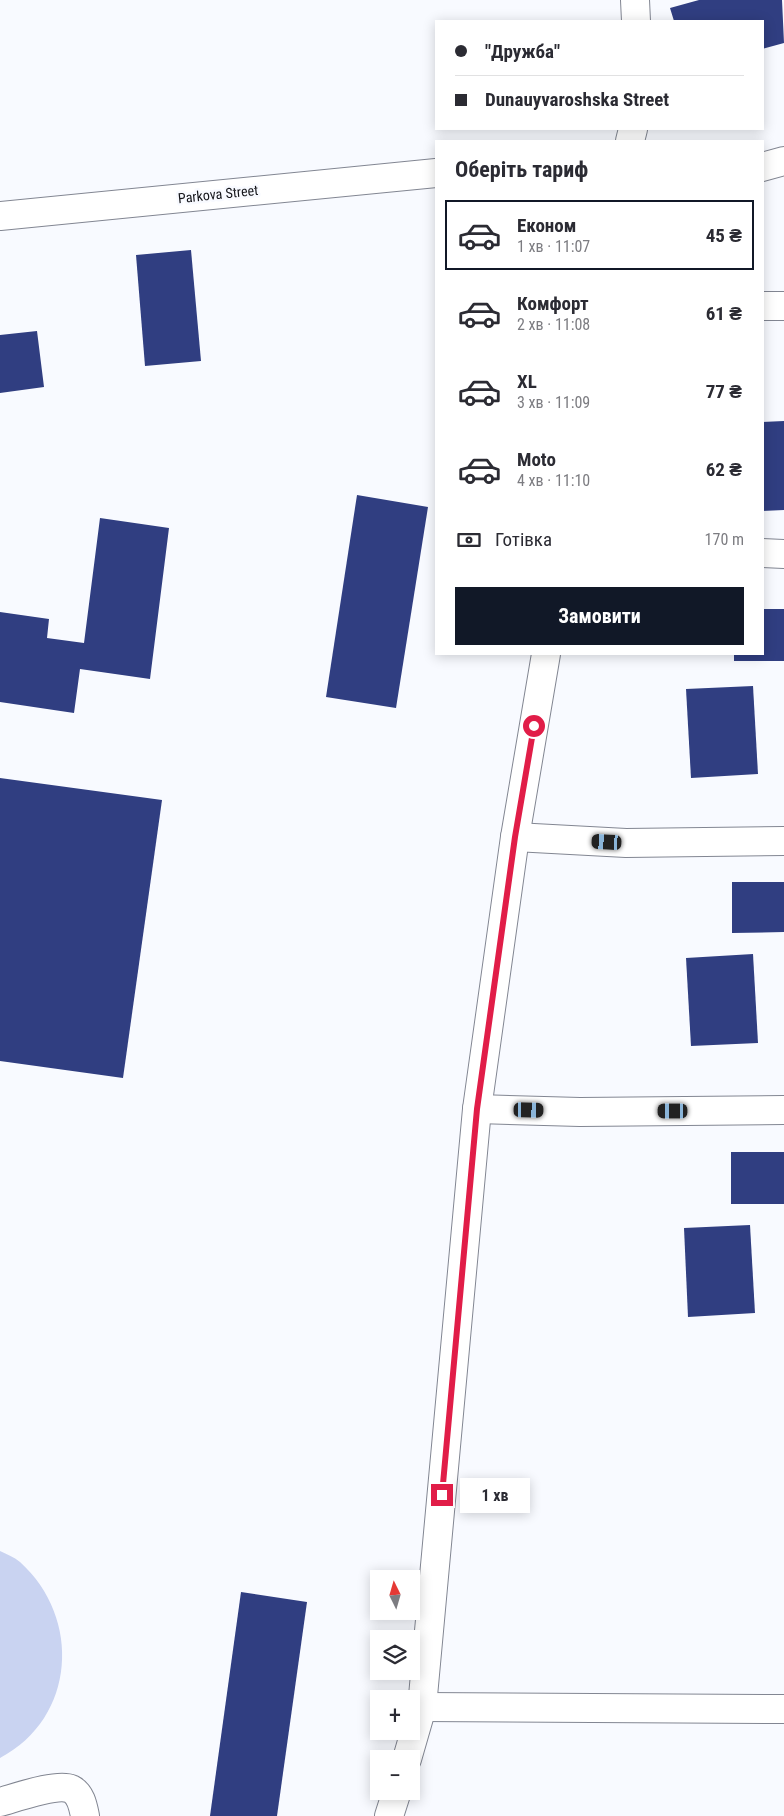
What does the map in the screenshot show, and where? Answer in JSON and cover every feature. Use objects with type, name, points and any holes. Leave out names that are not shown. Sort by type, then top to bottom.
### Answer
[{"type":"street","points":[[636,0],[636,20]]},
{"type":"street","points":[[764,166],[784,161]]},
{"type":"street","name":"Parkova Street","points":[[0,216],[435,173]]},
{"type":"street","points":[[764,306],[784,306]]},
{"type":"street","points":[[764,553],[784,554]]},
{"type":"street","points":[[410,1750],[422,1707],[477,1109],[515,837],[546,655]]},
{"type":"street","points":[[515,837],[626,843],[784,841]]},
{"type":"street","points":[[477,1109],[580,1112],[784,1110]]},
{"type":"street","points":[[422,1707],[784,1709]]},
{"type":"street","points":[[0,1802],[56,1788],[70,1789],[81,1799],[85,1816]]},
{"type":"street","points":[[389,1816],[394,1800]]},
{"type":"shaded area","points":[[0,1551],[20,1562],[40,1585],[54,1611],[61,1638],[62,1666],[56,1693],[44,1718],[25,1740],[0,1758]]},
{"type":"building","points":[[699,0],[782,0],[784,43],[764,48],[764,20],[674,20],[670,8]]},
{"type":"building","points":[[191,250],[201,361],[145,366],[136,255]]},
{"type":"building","points":[[37,331],[44,387],[0,393],[0,335]]},
{"type":"building","points":[[784,421],[784,510],[764,511],[764,422]]},
{"type":"building","points":[[357,495],[428,507],[396,708],[326,697]]},
{"type":"building","points":[[100,518],[169,528],[150,679],[80,669],[74,713],[0,702],[0,612],[49,619],[47,638],[84,643]]},
{"type":"building","points":[[764,609],[784,609],[784,661],[734,661],[734,655],[764,655]]},
{"type":"building","points":[[753,686],[758,774],[691,778],[686,689]]},
{"type":"building","points":[[0,778],[162,800],[123,1078],[0,1061]]},
{"type":"building","points":[[732,882],[784,882],[784,932],[732,933]]},
{"type":"building","points":[[753,954],[758,1043],[691,1046],[686,958]]},
{"type":"building","points":[[731,1152],[784,1152],[784,1204],[731,1204]]},
{"type":"building","points":[[750,1225],[755,1313],[688,1317],[684,1228]]},
{"type":"building","points":[[241,1592],[307,1602],[277,1816],[210,1816]]},
{"type":"route","points":[[442,1495],[477,1109],[515,837],[534,726]]}]
